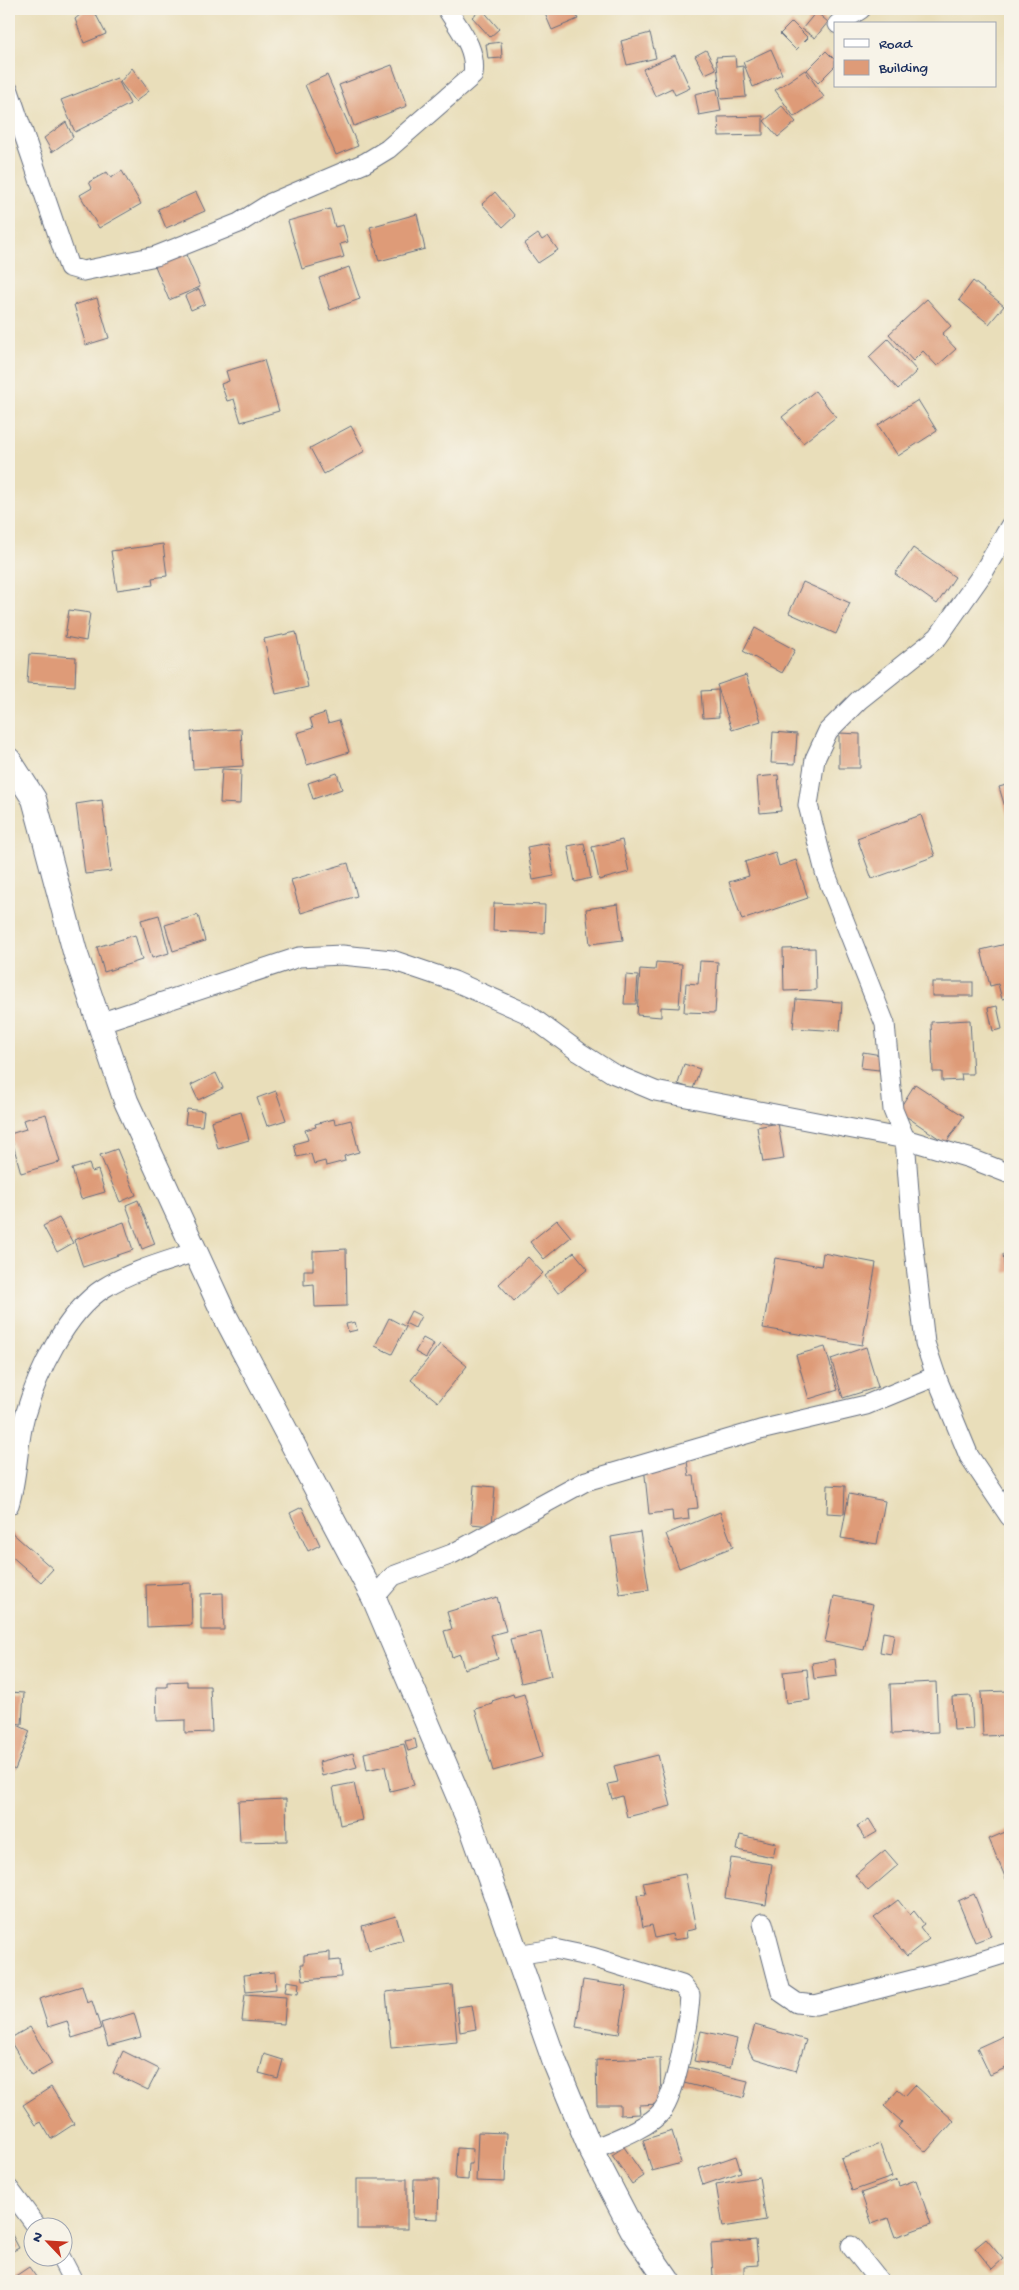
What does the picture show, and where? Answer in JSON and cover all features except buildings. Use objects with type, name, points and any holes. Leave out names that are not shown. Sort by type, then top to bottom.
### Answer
[{"type":"main road","points":[[9,760],[34,798],[74,952],[126,1101],[225,1316],[374,1598],[472,1828],[555,2063],[592,2150],[632,2228],[668,2281]]},
{"type":"street","points":[[9,91],[69,267],[84,272],[156,256],[239,223],[271,203],[365,163],[388,149],[473,75],[475,65],[472,51],[447,9]]},
{"type":"street","points":[[841,22],[861,9]]},
{"type":"street","points":[[1010,526],[983,573],[938,637],[858,700],[828,731],[816,759],[808,805],[825,872],[885,1024],[893,1110],[905,1139],[912,1231],[926,1343],[936,1376],[969,1456],[1010,1517]]},
{"type":"street","points":[[99,1022],[299,957],[342,955],[392,960],[454,981],[526,1012],[578,1052],[612,1073],[655,1091],[905,1139],[969,1158],[1010,1174]]},
{"type":"street","points":[[9,1505],[14,1490],[25,1416],[36,1384],[72,1317],[103,1288],[153,1265],[195,1252]]},
{"type":"street","points":[[374,1598],[393,1576],[452,1554],[586,1481],[760,1430],[866,1405],[936,1376]]},
{"type":"street","points":[[763,1923],[781,1992],[796,2004],[815,2005],[955,1969],[1010,1952]]},
{"type":"street","points":[[516,1955],[554,1949],[592,1957],[682,1985],[690,1995],[689,2017],[672,2092],[663,2111],[650,2122],[592,2150]]},
{"type":"street","points":[[9,2189],[31,2218]]},
{"type":"street","points":[[851,2246],[878,2281]]},
{"type":"street","points":[[66,2268],[72,2281]]}]
